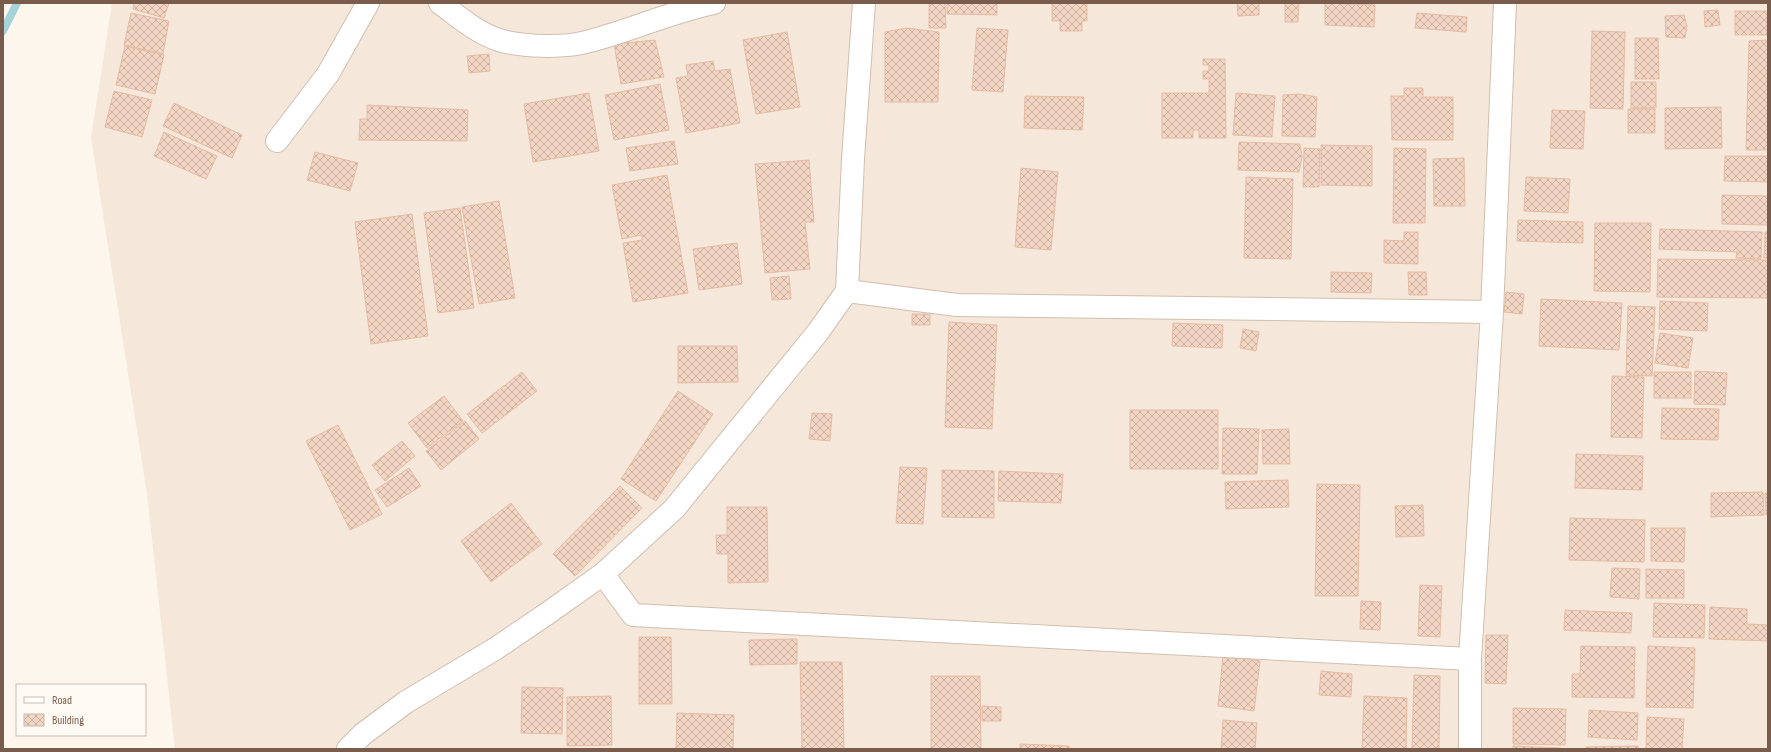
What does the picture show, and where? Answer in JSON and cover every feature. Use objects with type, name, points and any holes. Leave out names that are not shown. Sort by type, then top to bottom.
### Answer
[{"type":"street","points":[[277,141],[328,74],[368,3]]},
{"type":"street","points":[[440,3],[477,30],[499,41],[536,47],[585,42],[686,9],[714,3]]},
{"type":"street","points":[[348,749],[363,734],[406,702],[495,648],[603,574],[674,509],[818,332],[847,291],[853,159],[864,3]]},
{"type":"street","points":[[1470,749],[1470,659],[1492,312],[1504,3]]},
{"type":"street","points":[[847,291],[957,305],[1492,312]]},
{"type":"street","points":[[603,574],[633,615],[1470,659]]},
{"type":"shaded area","points":[[112,3],[1768,3],[1768,749],[175,749],[147,494],[91,138]]},
{"type":"building","points":[[134,3],[169,3],[164,18],[133,9]]},
{"type":"building","points":[[929,3],[945,3],[946,28],[929,28]]},
{"type":"building","points":[[947,3],[997,3],[997,15],[947,14]]},
{"type":"building","points":[[1052,3],[1087,3],[1087,21],[1082,21],[1082,31],[1060,31],[1060,21],[1052,21]]},
{"type":"building","points":[[1237,3],[1259,3],[1259,15],[1238,16]]},
{"type":"building","points":[[1285,3],[1299,3],[1298,22],[1285,22]]},
{"type":"building","points":[[1325,3],[1375,5],[1374,27],[1325,25]]},
{"type":"building","points":[[1718,10],[1720,25],[1705,27],[1704,11]]},
{"type":"building","points":[[1735,11],[1767,11],[1767,35],[1735,35]]},
{"type":"building","points":[[131,13],[169,21],[163,54],[124,45]]},
{"type":"building","points":[[1417,13],[1467,17],[1466,32],[1415,28]]},
{"type":"building","points":[[1684,15],[1687,26],[1685,38],[1666,37],[1665,16]]},
{"type":"building","points":[[907,28],[939,32],[938,102],[885,102],[885,32]]},
{"type":"building","points":[[977,28],[1008,30],[1003,92],[972,90]]},
{"type":"building","points":[[1592,31],[1625,32],[1623,109],[1590,108]]},
{"type":"building","points":[[787,32],[800,107],[756,114],[743,40]]},
{"type":"building","points":[[1635,38],[1658,38],[1659,79],[1635,79]]},
{"type":"building","points":[[655,40],[664,77],[621,84],[614,44]]},
{"type":"building","points":[[1768,40],[1768,150],[1746,150],[1749,41]]},
{"type":"building","points":[[125,46],[164,55],[155,94],[116,85]]},
{"type":"building","points":[[489,54],[490,71],[469,73],[467,56]]},
{"type":"building","points":[[1203,59],[1225,59],[1226,138],[1199,138],[1199,130],[1193,130],[1193,138],[1162,138],[1162,93],[1209,93],[1209,79],[1203,79],[1203,71],[1209,71],[1209,65],[1203,65]]},
{"type":"building","points":[[713,61],[715,71],[730,69],[740,123],[686,133],[676,78],[688,76],[686,65]]},
{"type":"building","points":[[1631,82],[1656,82],[1656,108],[1631,108]]},
{"type":"building","points":[[660,84],[669,130],[614,140],[605,95]]},
{"type":"building","points":[[1404,88],[1423,88],[1423,97],[1453,97],[1453,140],[1392,140],[1391,96],[1404,96]]},
{"type":"building","points":[[114,91],[152,100],[142,137],[105,127]]},
{"type":"building","points":[[589,93],[599,151],[533,162],[524,104]]},
{"type":"building","points":[[1236,93],[1275,96],[1272,137],[1233,135]]},
{"type":"building","points":[[1300,94],[1317,97],[1315,137],[1282,136],[1283,95]]},
{"type":"building","points":[[1025,96],[1084,97],[1082,130],[1024,128]]},
{"type":"building","points":[[174,103],[242,135],[232,158],[163,126]]},
{"type":"building","points":[[367,105],[468,110],[467,141],[359,140],[360,119],[367,119]]},
{"type":"building","points":[[1721,107],[1722,148],[1665,149],[1665,108]]},
{"type":"building","points":[[1628,109],[1655,109],[1655,133],[1628,133]]},
{"type":"building","points":[[1552,110],[1585,111],[1583,149],[1550,148]]},
{"type":"building","points":[[164,132],[217,156],[206,179],[154,156]]},
{"type":"building","points":[[674,141],[678,164],[630,171],[626,148]]},
{"type":"building","points":[[1239,142],[1300,144],[1302,157],[1299,172],[1238,170]]},
{"type":"building","points":[[1321,145],[1372,146],[1372,186],[1321,185]]},
{"type":"building","points":[[1304,148],[1320,149],[1319,187],[1303,187]]},
{"type":"building","points":[[1394,148],[1426,149],[1425,223],[1393,223]]},
{"type":"building","points":[[315,152],[358,163],[350,191],[307,180]]},
{"type":"building","points":[[1725,156],[1768,156],[1768,182],[1724,181]]},
{"type":"building","points":[[1464,158],[1465,206],[1434,206],[1433,159]]},
{"type":"building","points":[[809,160],[814,222],[805,222],[810,269],[765,273],[755,164]]},
{"type":"building","points":[[1021,168],[1058,172],[1051,250],[1015,247]]},
{"type":"building","points":[[667,175],[688,293],[633,302],[623,243],[642,240],[642,235],[622,239],[612,185]]},
{"type":"building","points":[[1246,177],[1293,179],[1291,259],[1244,258]]},
{"type":"building","points":[[1526,177],[1570,179],[1568,213],[1524,211]]},
{"type":"building","points":[[1722,195],[1768,196],[1768,225],[1722,224]]},
{"type":"building","points":[[499,201],[515,298],[479,304],[462,207]]},
{"type":"building","points":[[460,208],[474,308],[438,313],[424,213]]},
{"type":"building","points":[[412,214],[428,336],[371,344],[355,222]]},
{"type":"building","points":[[1518,220],[1583,222],[1583,243],[1517,241]]},
{"type":"building","points":[[1595,223],[1651,223],[1650,292],[1594,291]]},
{"type":"building","points":[[1660,229],[1762,232],[1761,259],[1736,258],[1737,252],[1659,249]]},
{"type":"building","points":[[1404,232],[1418,232],[1418,264],[1384,263],[1384,240],[1404,241]]},
{"type":"building","points":[[1765,232],[1768,232],[1768,258],[1764,258]]},
{"type":"building","points":[[737,243],[742,284],[699,290],[693,249]]},
{"type":"building","points":[[1658,259],[1768,260],[1768,298],[1657,297]]},
{"type":"building","points":[[1331,272],[1372,273],[1371,293],[1331,292]]},
{"type":"building","points":[[1408,272],[1426,272],[1427,295],[1409,295]]},
{"type":"building","points":[[789,276],[791,299],[772,300],[770,278]]},
{"type":"building","points":[[1506,292],[1524,294],[1522,314],[1504,312]]},
{"type":"building","points":[[1541,299],[1622,303],[1619,350],[1539,346]]},
{"type":"building","points":[[1660,301],[1708,303],[1707,331],[1659,329]]},
{"type":"building","points":[[1628,306],[1655,307],[1652,376],[1626,375]]},
{"type":"building","points":[[912,314],[930,314],[930,325],[912,325]]},
{"type":"building","points":[[949,322],[997,325],[992,429],[945,427]]},
{"type":"building","points":[[1173,323],[1223,325],[1222,348],[1172,346]]},
{"type":"building","points":[[1243,329],[1259,332],[1256,351],[1240,348]]},
{"type":"building","points":[[1660,333],[1693,338],[1688,368],[1655,363]]},
{"type":"building","points":[[678,346],[737,346],[738,382],[678,383]]},
{"type":"building","points":[[1695,371],[1727,373],[1725,405],[1694,404]]},
{"type":"building","points":[[522,372],[537,391],[482,433],[467,414]]},
{"type":"building","points":[[1654,372],[1691,372],[1691,398],[1654,398]]},
{"type":"building","points":[[1612,376],[1644,377],[1642,438],[1611,437]]},
{"type":"building","points":[[678,391],[713,414],[656,501],[621,479]]},
{"type":"building","points":[[444,396],[463,421],[427,448],[408,423]]},
{"type":"building","points":[[1662,408],[1719,409],[1718,440],[1661,439]]},
{"type":"building","points":[[1130,410],[1218,410],[1218,469],[1130,469]]},
{"type":"building","points":[[812,413],[832,414],[830,441],[809,439]]},
{"type":"building","points":[[465,421],[479,439],[441,470],[426,451]]},
{"type":"building","points":[[338,425],[382,514],[350,530],[306,441]]},
{"type":"building","points":[[1223,428],[1259,429],[1257,474],[1222,474]]},
{"type":"building","points":[[1289,429],[1290,464],[1263,464],[1262,430]]},
{"type":"building","points":[[402,441],[415,456],[385,481],[372,465]]},
{"type":"building","points":[[1576,454],[1643,456],[1642,490],[1575,488]]},
{"type":"building","points":[[900,467],[927,468],[923,524],[896,523]]},
{"type":"building","points":[[409,468],[421,486],[387,507],[375,490]]},
{"type":"building","points":[[942,470],[994,471],[994,518],[942,517]]},
{"type":"building","points":[[999,471],[1063,474],[1061,503],[998,501]]},
{"type":"building","points":[[1288,480],[1289,507],[1226,509],[1225,482]]},
{"type":"building","points":[[1317,484],[1360,485],[1358,596],[1315,596]]},
{"type":"building","points":[[620,486],[642,508],[575,576],[553,554]]},
{"type":"building","points":[[1763,492],[1764,515],[1711,517],[1711,493]]},
{"type":"building","points":[[1765,493],[1768,493],[1768,515],[1766,515]]},
{"type":"building","points":[[511,503],[542,544],[491,582],[461,541]]},
{"type":"building","points":[[1423,505],[1424,536],[1396,537],[1395,506]]},
{"type":"building","points":[[727,507],[767,507],[768,582],[728,583],[728,554],[717,554],[716,535],[727,535]]},
{"type":"building","points":[[1570,518],[1645,520],[1644,562],[1569,560]]},
{"type":"building","points":[[1651,528],[1685,528],[1684,562],[1651,561]]},
{"type":"building","points":[[1612,568],[1640,569],[1639,599],[1610,597]]},
{"type":"building","points":[[1646,569],[1684,570],[1684,598],[1646,598]]},
{"type":"building","points":[[1420,585],[1442,586],[1440,637],[1418,636]]},
{"type":"building","points":[[1361,601],[1381,602],[1380,630],[1360,629]]},
{"type":"building","points":[[1654,603],[1705,605],[1704,638],[1653,637]]},
{"type":"building","points":[[1710,607],[1747,609],[1747,624],[1768,625],[1768,641],[1709,639]]},
{"type":"building","points":[[1565,610],[1632,613],[1631,633],[1564,630]]},
{"type":"building","points":[[1486,635],[1508,635],[1506,684],[1485,683]]},
{"type":"building","points":[[639,637],[671,637],[672,704],[639,704]]},
{"type":"building","points":[[797,639],[797,664],[750,665],[749,640]]},
{"type":"building","points":[[1581,646],[1635,647],[1634,698],[1572,697],[1572,674],[1580,674]]},
{"type":"building","points":[[1648,646],[1695,648],[1693,708],[1646,707]]},
{"type":"building","points":[[1223,656],[1260,661],[1254,711],[1218,706]]},
{"type":"building","points":[[800,662],[842,662],[844,749],[802,749]]},
{"type":"building","points":[[1321,671],[1352,674],[1351,697],[1319,695]]},
{"type":"building","points":[[1414,675],[1440,676],[1439,749],[1412,749]]},
{"type":"building","points":[[931,676],[980,676],[981,749],[931,749]]},
{"type":"building","points":[[522,687],[563,688],[562,734],[521,733]]},
{"type":"building","points":[[611,696],[612,745],[567,746],[567,697]]},
{"type":"building","points":[[1364,696],[1407,698],[1406,749],[1362,749]]},
{"type":"building","points":[[982,706],[1001,707],[1001,721],[982,721]]},
{"type":"building","points":[[1513,708],[1566,709],[1565,745],[1513,744]]},
{"type":"building","points":[[1589,710],[1638,713],[1637,740],[1588,737]]},
{"type":"building","points":[[677,713],[734,715],[733,749],[676,749]]},
{"type":"building","points":[[1647,717],[1684,719],[1682,749],[1646,749]]},
{"type":"building","points":[[1223,720],[1257,723],[1255,749],[1221,749]]},
{"type":"building","points":[[1020,744],[1069,746],[1069,749],[1020,749]]},
{"type":"building","points":[[1513,746],[1561,748],[1561,749],[1513,749]]},
{"type":"building","points":[[1638,746],[1639,749],[1586,749],[1586,747]]},
{"type":"waterway","points":[[3,31],[17,3]]}]
